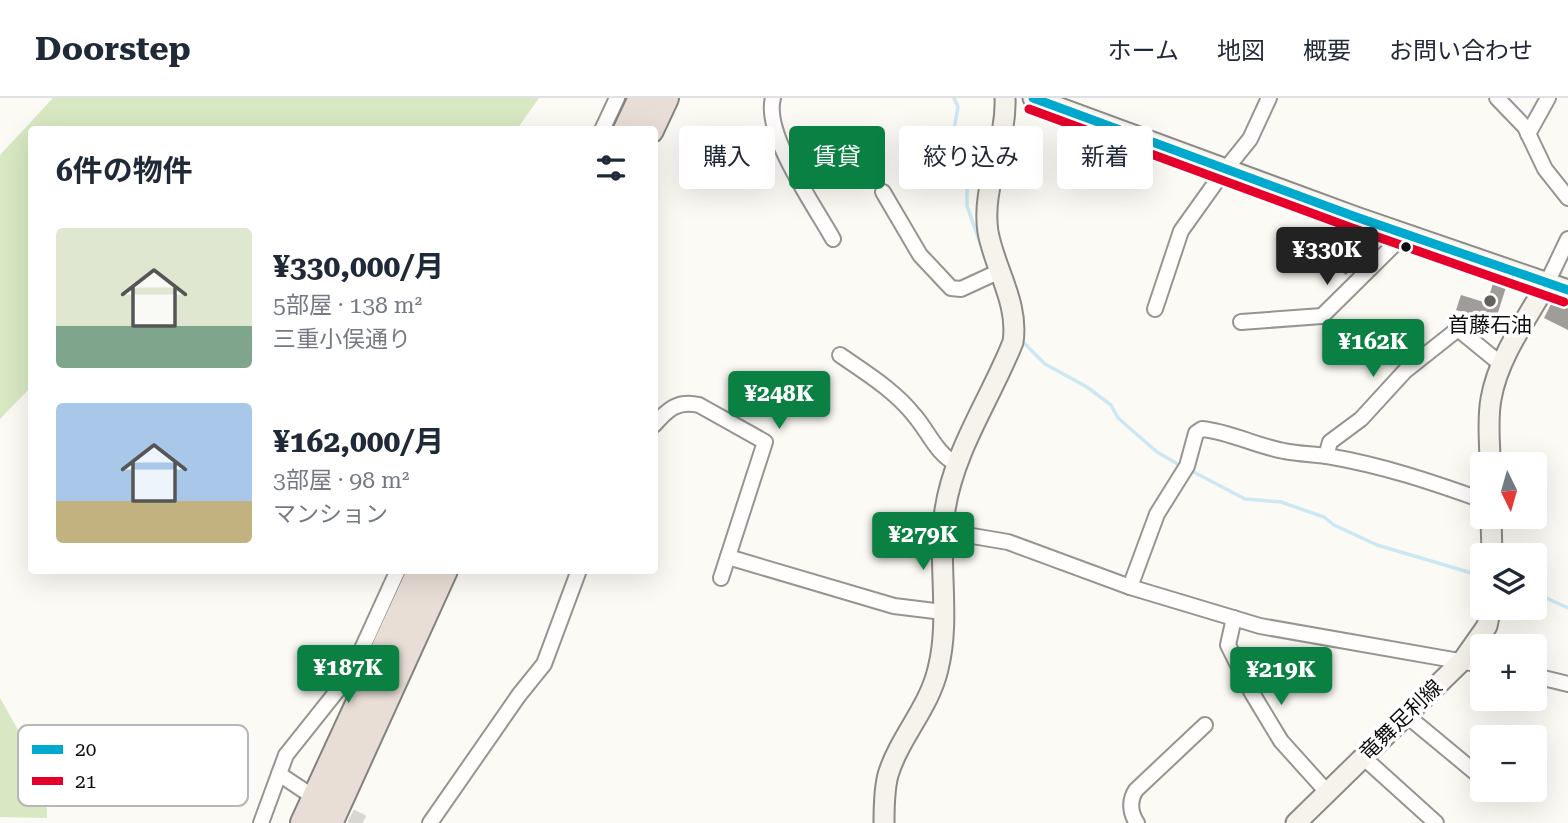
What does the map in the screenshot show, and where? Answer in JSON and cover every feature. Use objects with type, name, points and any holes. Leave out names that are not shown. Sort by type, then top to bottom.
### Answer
[{"type":"highway","points":[[629,126],[642,98]]},
{"type":"highway","points":[[652,126],[664,98]]},
{"type":"highway","points":[[304,823],[419,574]]},
{"type":"highway","points":[[329,823],[442,574]]},
{"type":"street","points":[[604,126],[617,98]]},
{"type":"street","points":[[773,98],[771,119],[779,142],[833,239]]},
{"type":"street","points":[[884,823],[890,769],[934,683],[941,654],[943,531],[948,496],[957,464],[1013,342],[1015,319],[988,232],[987,214],[1005,98]]},
{"type":"street","points":[[1032,98],[1405,234],[1568,290]]},
{"type":"street","points":[[1155,309],[1181,231],[1250,139],[1269,98]]},
{"type":"street","points":[[1498,98],[1525,127],[1545,169],[1568,198]]},
{"type":"street","points":[[1528,134],[1548,98]]},
{"type":"street","points":[[883,192],[920,255],[951,288],[961,289],[1000,271]]},
{"type":"street","points":[[1241,322],[1322,316],[1405,234]]},
{"type":"street","points":[[1490,452],[1490,400],[1502,365],[1568,239]]},
{"type":"street","points":[[1326,456],[1331,442],[1361,419],[1405,371],[1458,329],[1502,365]]},
{"type":"street","points":[[841,355],[901,401],[916,416],[933,444],[957,464]]},
{"type":"street","points":[[658,421],[675,405],[690,403],[699,405],[765,442],[721,578]]},
{"type":"street","points":[[1130,587],[1157,514],[1187,466],[1196,433],[1202,429],[1223,431],[1287,452],[1326,456],[1430,481],[1470,496]]},
{"type":"street","points":[[943,531],[1008,542],[1130,587],[1234,618],[1303,635],[1470,662]]},
{"type":"street","points":[[728,557],[876,602],[912,610],[943,612]]},
{"type":"street","points":[[261,823],[279,774],[296,740],[337,691],[361,651],[396,574]]},
{"type":"street","points":[[430,823],[519,695],[544,664],[578,574]]},
{"type":"street","points":[[1234,618],[1228,645],[1252,693],[1281,741],[1327,792]]},
{"type":"street","name":"竜舞足利線","points":[[1296,823],[1406,715],[1470,664]]},
{"type":"street","points":[[1547,679],[1568,684]]},
{"type":"street","points":[[1406,715],[1470,768]]},
{"type":"street","points":[[1137,823],[1131,807],[1131,797],[1205,725]]},
{"type":"street","points":[[1363,757],[1436,823]]},
{"type":"street","points":[[279,774],[306,792]]},
{"type":"green space","points":[[53,98],[539,98],[519,126],[28,126],[28,390],[0,419],[0,155]]},
{"type":"green space","points":[[0,698],[18,730],[18,806],[47,806],[47,818],[0,817]]},
{"type":"building","points":[[1331,241],[1360,260],[1346,275],[1317,255]]},
{"type":"building","points":[[1494,280],[1507,284],[1495,322],[1456,310],[1461,295],[1487,303]]},
{"type":"building","points":[[1554,298],[1568,305],[1568,330],[1544,318]]},
{"type":"waterway","points":[[954,98],[958,107],[951,146],[956,164],[967,181],[967,206],[990,271]]},
{"type":"waterway","points":[[1021,340],[1045,364],[1087,387],[1111,405],[1118,418],[1157,452],[1181,466]]},
{"type":"waterway","points":[[1188,469],[1245,499],[1281,502],[1324,517],[1334,525],[1377,545],[1470,572]]},
{"type":"waterway","points":[[1547,598],[1568,608]]},
{"type":"tunnel","points":[[332,806],[365,823]]},
{"type":"transit line","name":"20","points":[[1033,98],[1356,217],[1568,290]]},
{"type":"transit line","name":"21","points":[[1029,109],[1352,228],[1564,302]]},
{"type":"place","name":"首藤石油","points":[[1490,301]]}]
